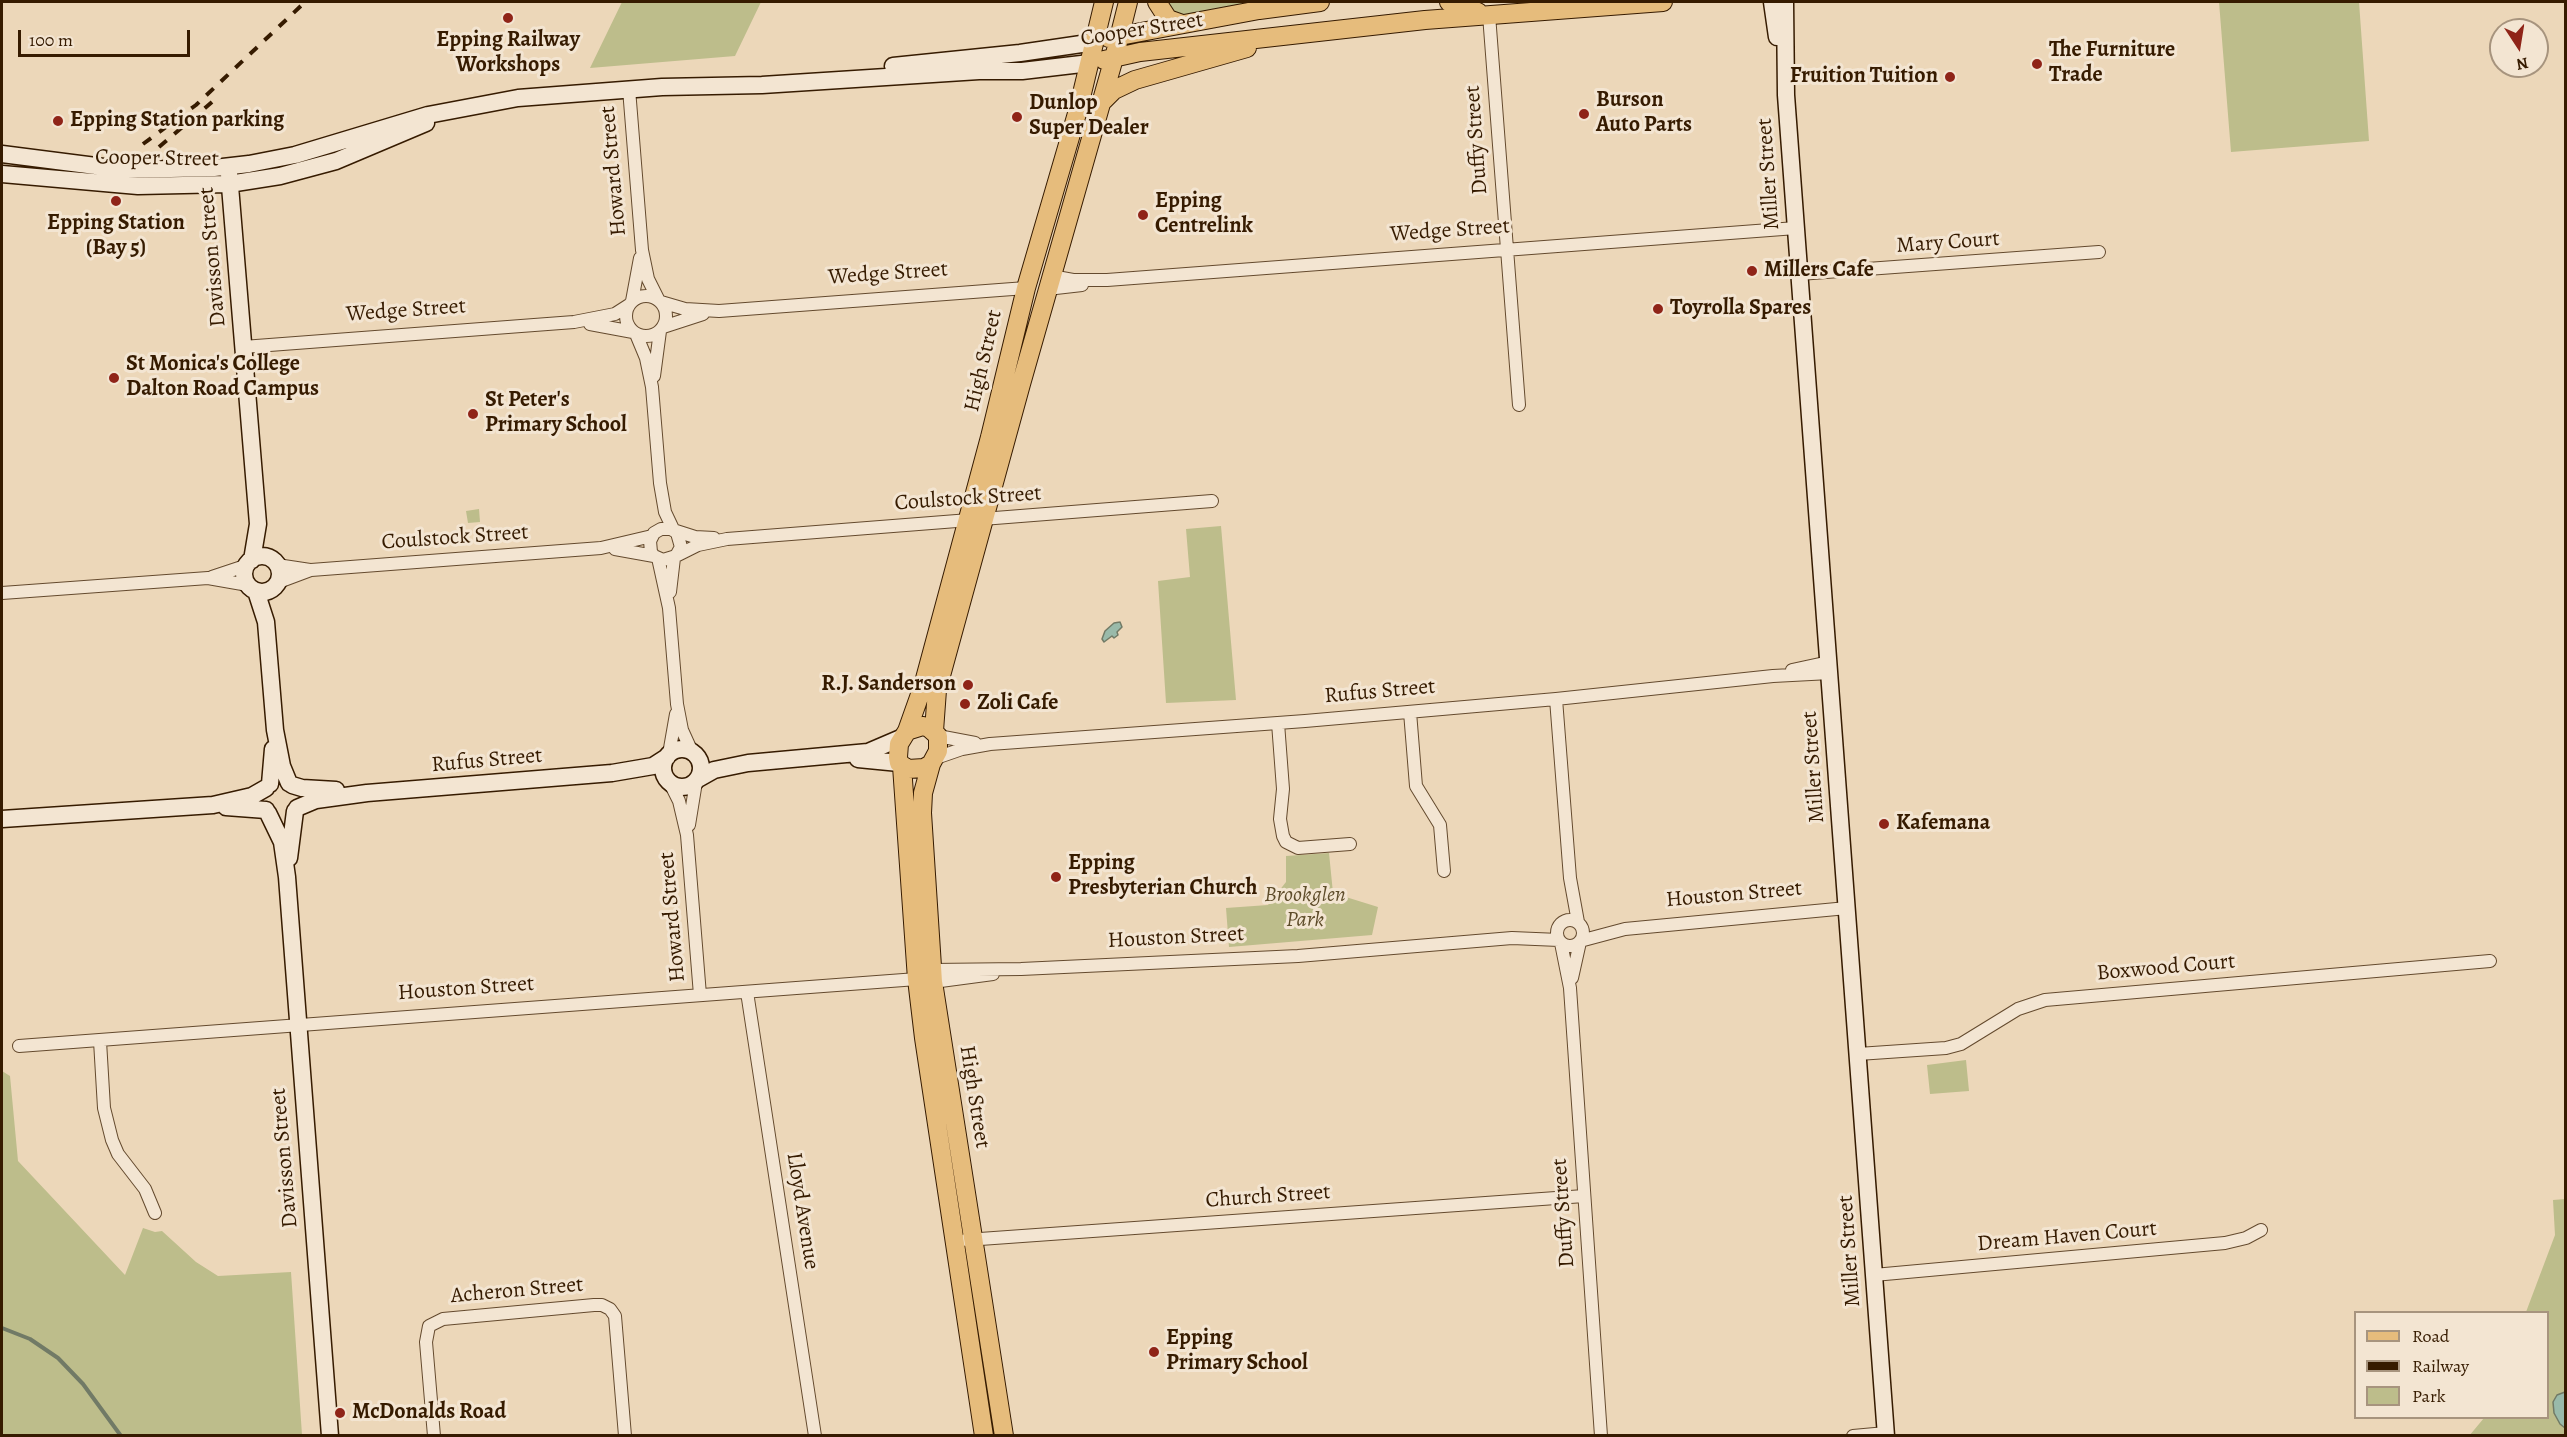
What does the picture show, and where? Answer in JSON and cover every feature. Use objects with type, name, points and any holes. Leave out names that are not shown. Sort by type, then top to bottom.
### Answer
[{"type":"main road","name":"High Street","points":[[936,734],[938,690],[1026,288],[1090,63],[1104,2]]},
{"type":"main road","name":"High Street","points":[[905,734],[923,686],[976,520],[1049,282],[1128,2]]},
{"type":"main road","points":[[1157,2],[1168,19],[1182,24]]},
{"type":"main road","name":"Cooper Street","points":[[1095,42],[1182,24],[1320,2]]},
{"type":"main road","points":[[1449,2],[1489,15]]},
{"type":"main road","name":"Cooper Street","points":[[1090,63],[1140,52],[1292,34],[1489,15],[1663,2]]},
{"type":"main road","points":[[1101,103],[1121,86],[1155,73],[1208,60],[1292,34]]},
{"type":"main road","name":"Wedge Street","points":[[1026,288],[1049,282]]},
{"type":"main road","points":[[923,726],[936,734],[939,744],[933,761],[916,770],[901,765],[897,751],[905,734],[923,726]]},
{"type":"main road","name":"High Street","points":[[927,977],[922,813],[923,793],[933,761]]},
{"type":"main road","name":"High Street","points":[[901,765],[927,977],[964,1240],[984,1436]]},
{"type":"main road","name":"High Street","points":[[964,1240],[1004,1436]]},
{"type":"street","name":"Miller Street","points":[[1772,2],[1786,94]]},
{"type":"street","name":"Miller Street","points":[[1785,2],[1786,94],[1886,1434]]},
{"type":"street","name":"Duffy Street","points":[[1489,15],[1519,405]]},
{"type":"street","name":"Cooper Street","points":[[662,87],[706,80],[967,58],[1095,42]]},
{"type":"street","name":"Cooper Street","points":[[2,154],[128,170],[228,167],[295,155],[404,121],[478,104],[629,89],[762,85],[979,71],[1022,71],[1090,63]]},
{"type":"street","name":"Howard Street","points":[[629,89],[642,250],[648,279],[659,300]]},
{"type":"street","name":"Cooper Street","points":[[2,174],[138,186],[229,184],[280,176],[336,161],[478,104]]},
{"type":"street","name":"Davisson Street","points":[[228,167],[258,524],[267,578],[266,622],[275,730],[282,766],[291,784]]},
{"type":"street","name":"Wedge Street","points":[[1049,282],[1107,280],[1796,228]]},
{"type":"street","name":"Howard Street","points":[[630,303],[642,250]]},
{"type":"street","name":"Mary Court","points":[[1799,274],[2099,252]]},
{"type":"street","name":"Wedge Street","points":[[659,300],[685,309],[719,311],[1026,288]]},
{"type":"street","points":[[652,387],[662,329],[667,314],[659,300],[645,295],[630,303],[625,316],[646,358],[652,387],[660,483],[665,512],[681,547],[675,557],[669,608]]},
{"type":"street","name":"Wedge Street","points":[[243,347],[574,322],[615,314],[630,303]]},
{"type":"street","name":"Wedge Street","points":[[662,329],[684,319],[719,311]]},
{"type":"street","name":"Wedge Street","points":[[574,322],[607,326],[635,333]]},
{"type":"street","points":[[635,333],[648,336],[662,329]]},
{"type":"street","points":[[660,483],[650,546],[656,557],[669,608],[677,704],[682,730],[701,766],[697,780]]},
{"type":"street","name":"Coulstock Street","points":[[675,557],[684,550],[727,539],[1212,501]]},
{"type":"street","name":"Davisson Street","points":[[258,524],[245,575],[267,578]]},
{"type":"street","points":[[652,535],[666,528],[676,532]]},
{"type":"street","name":"Coulstock Street","points":[[676,532],[727,539]]},
{"type":"street","name":"Coulstock Street","points":[[267,578],[311,570],[602,548],[652,535]]},
{"type":"street","name":"Coulstock Street","points":[[602,548],[656,557]]},
{"type":"street","points":[[2,593],[208,578],[267,578],[258,557],[208,578]]},
{"type":"street","points":[[656,557],[669,560],[675,557]]},
{"type":"street","name":"Rufus Street","points":[[933,761],[962,750],[990,744],[1278,723],[1556,699],[1829,668]]},
{"type":"street","points":[[1556,699],[1570,878],[1583,934],[1580,942],[1568,946],[1560,941],[1557,932],[1562,923],[1570,878]]},
{"type":"street","points":[[677,704],[668,755],[663,769],[669,782],[680,788],[714,770],[748,763],[868,753],[905,734]]},
{"type":"street","points":[[1410,712],[1416,786],[1440,825],[1444,871]]},
{"type":"street","points":[[1278,723],[1283,789],[1280,819],[1286,842],[1298,848],[1350,844]]},
{"type":"street","name":"Davisson Street","points":[[268,786],[275,730]]},
{"type":"street","name":"Rufus Street","points":[[936,734],[990,744]]},
{"type":"street","points":[[668,755],[680,749],[748,763]]},
{"type":"street","name":"Rufus Street","points":[[296,810],[316,800],[367,793],[612,773],[653,766],[668,755]]},
{"type":"street","points":[[839,756],[901,765]]},
{"type":"street","name":"Rufus Street","points":[[612,773],[669,782]]},
{"type":"street","name":"Howard Street","points":[[687,835],[697,780]]},
{"type":"street","points":[[2,819],[213,805],[252,796],[279,781],[291,784],[298,793],[296,810],[279,818],[267,812],[213,805]]},
{"type":"street","name":"Howard Street","points":[[669,782],[679,801],[687,835],[700,995]]},
{"type":"street","name":"Rufus Street","points":[[291,784],[302,788],[367,793]]},
{"type":"street","points":[[267,812],[262,799],[268,786]]},
{"type":"street","name":"Davisson Street","points":[[287,878],[296,810]]},
{"type":"street","name":"Davisson Street","points":[[267,812],[282,842],[287,878],[330,1436]]},
{"type":"street","name":"Houston Street","points":[[1579,923],[1625,928],[1847,908]]},
{"type":"street","points":[[1562,923],[1571,920],[1579,923]]},
{"type":"street","name":"Houston Street","points":[[1512,938],[1562,923]]},
{"type":"street","name":"Houston Street","points":[[1580,942],[1625,928]]},
{"type":"street","name":"Houston Street","points":[[19,1046],[927,977],[962,980],[1021,969],[1298,956],[1512,938],[1560,941]]},
{"type":"street","name":"Duffy Street","points":[[1560,941],[1570,988],[1601,1436]]},
{"type":"street","name":"Duffy Street","points":[[1570,988],[1575,956],[1580,942]]},
{"type":"street","name":"Boxwood Court","points":[[1858,1054],[1946,1048],[1961,1044],[2018,1009],[2045,1000],[2490,961]]},
{"type":"street","name":"Lloyd Avenue","points":[[747,992],[815,1436]]},
{"type":"street","points":[[100,1041],[104,1108],[109,1133],[118,1154],[145,1189],[155,1213]]},
{"type":"street","name":"Church Street","points":[[964,1240],[1584,1196]]},
{"type":"street","name":"Dream Haven Court","points":[[1874,1275],[2225,1243],[2246,1238],[2261,1230]]},
{"type":"street","name":"Acheron Street","points":[[434,1436],[426,1342],[429,1326],[443,1318],[583,1305],[602,1305],[609,1309],[616,1324],[625,1436]]},
{"type":"street","points":[[1853,1436],[1886,1434]]},
{"type":"green space","points":[[622,2],[761,2],[735,56],[590,68]]},
{"type":"green space","points":[[1162,2],[1257,2],[1181,15],[1168,13]]},
{"type":"green space","points":[[2219,2],[2359,2],[2369,141],[2231,152]]},
{"type":"green space","points":[[479,509],[480,522],[468,523],[466,511]]},
{"type":"green space","points":[[1221,526],[1236,700],[1166,703],[1158,581],[1190,577],[1186,529]]},
{"type":"green space","name":"Brookglen Park","points":[[1329,853],[1333,893],[1378,907],[1372,935],[1229,947],[1226,908],[1268,905],[1286,882],[1286,856]]},
{"type":"green space","points":[[1966,1060],[1969,1091],[1930,1094],[1927,1065]]},
{"type":"green space","points":[[2,1071],[10,1076],[18,1161],[125,1275],[143,1228],[155,1232],[162,1231],[196,1262],[218,1276],[291,1272],[302,1435],[5,1436],[2,1432]]},
{"type":"green space","points":[[2565,1199],[2565,1435],[2469,1436],[2483,1419],[2549,1419],[2549,1311],[2526,1311],[2555,1235],[2553,1200]]},
{"type":"shaded area","points":[[1120,622],[1122,627],[1117,632],[1118,635],[1104,642],[1102,639],[1105,631],[1114,623]]},
{"type":"shaded area","points":[[2566,1392],[2565,1428],[2554,1413],[2553,1402],[2557,1395]]},
{"type":"waterway","points":[[2,1328],[30,1339],[58,1358],[83,1384],[121,1436]]},
{"type":"railway","points":[[143,144],[196,105],[305,2]]},
{"type":"railway","points":[[159,147],[212,102]]},
{"type":"place","name":"Epping Railway Workshops","points":[[508,18]]},
{"type":"place","name":"The Furniture Trade","points":[[2037,64]]},
{"type":"place","name":"Fruition Tuition","points":[[1950,77]]},
{"type":"place","name":"Burson Auto Parts","points":[[1584,114]]},
{"type":"place","name":"Dunlop Super Dealer","points":[[1017,117]]},
{"type":"place","name":"Epping Station parking","points":[[58,121]]},
{"type":"place","name":"Epping Station (Bay 5)","points":[[116,201]]},
{"type":"place","name":"Epping Centrelink","points":[[1143,215]]},
{"type":"place","name":"Millers Cafe","points":[[1752,271]]},
{"type":"place","name":"Toyrolla Spares","points":[[1658,309]]},
{"type":"place","name":"St Monica's College Dalton Road Campus","points":[[114,378]]},
{"type":"place","name":"St Peter's Primary School","points":[[473,414]]},
{"type":"place","name":"R.J. Sanderson","points":[[968,685]]},
{"type":"place","name":"Zoli Cafe","points":[[965,704]]},
{"type":"place","name":"Kafemana","points":[[1884,824]]},
{"type":"place","name":"Epping Presbyterian Church","points":[[1056,877]]},
{"type":"place","name":"Epping Primary School","points":[[1154,1352]]},
{"type":"place","name":"McDonalds Road","points":[[340,1413]]}]
